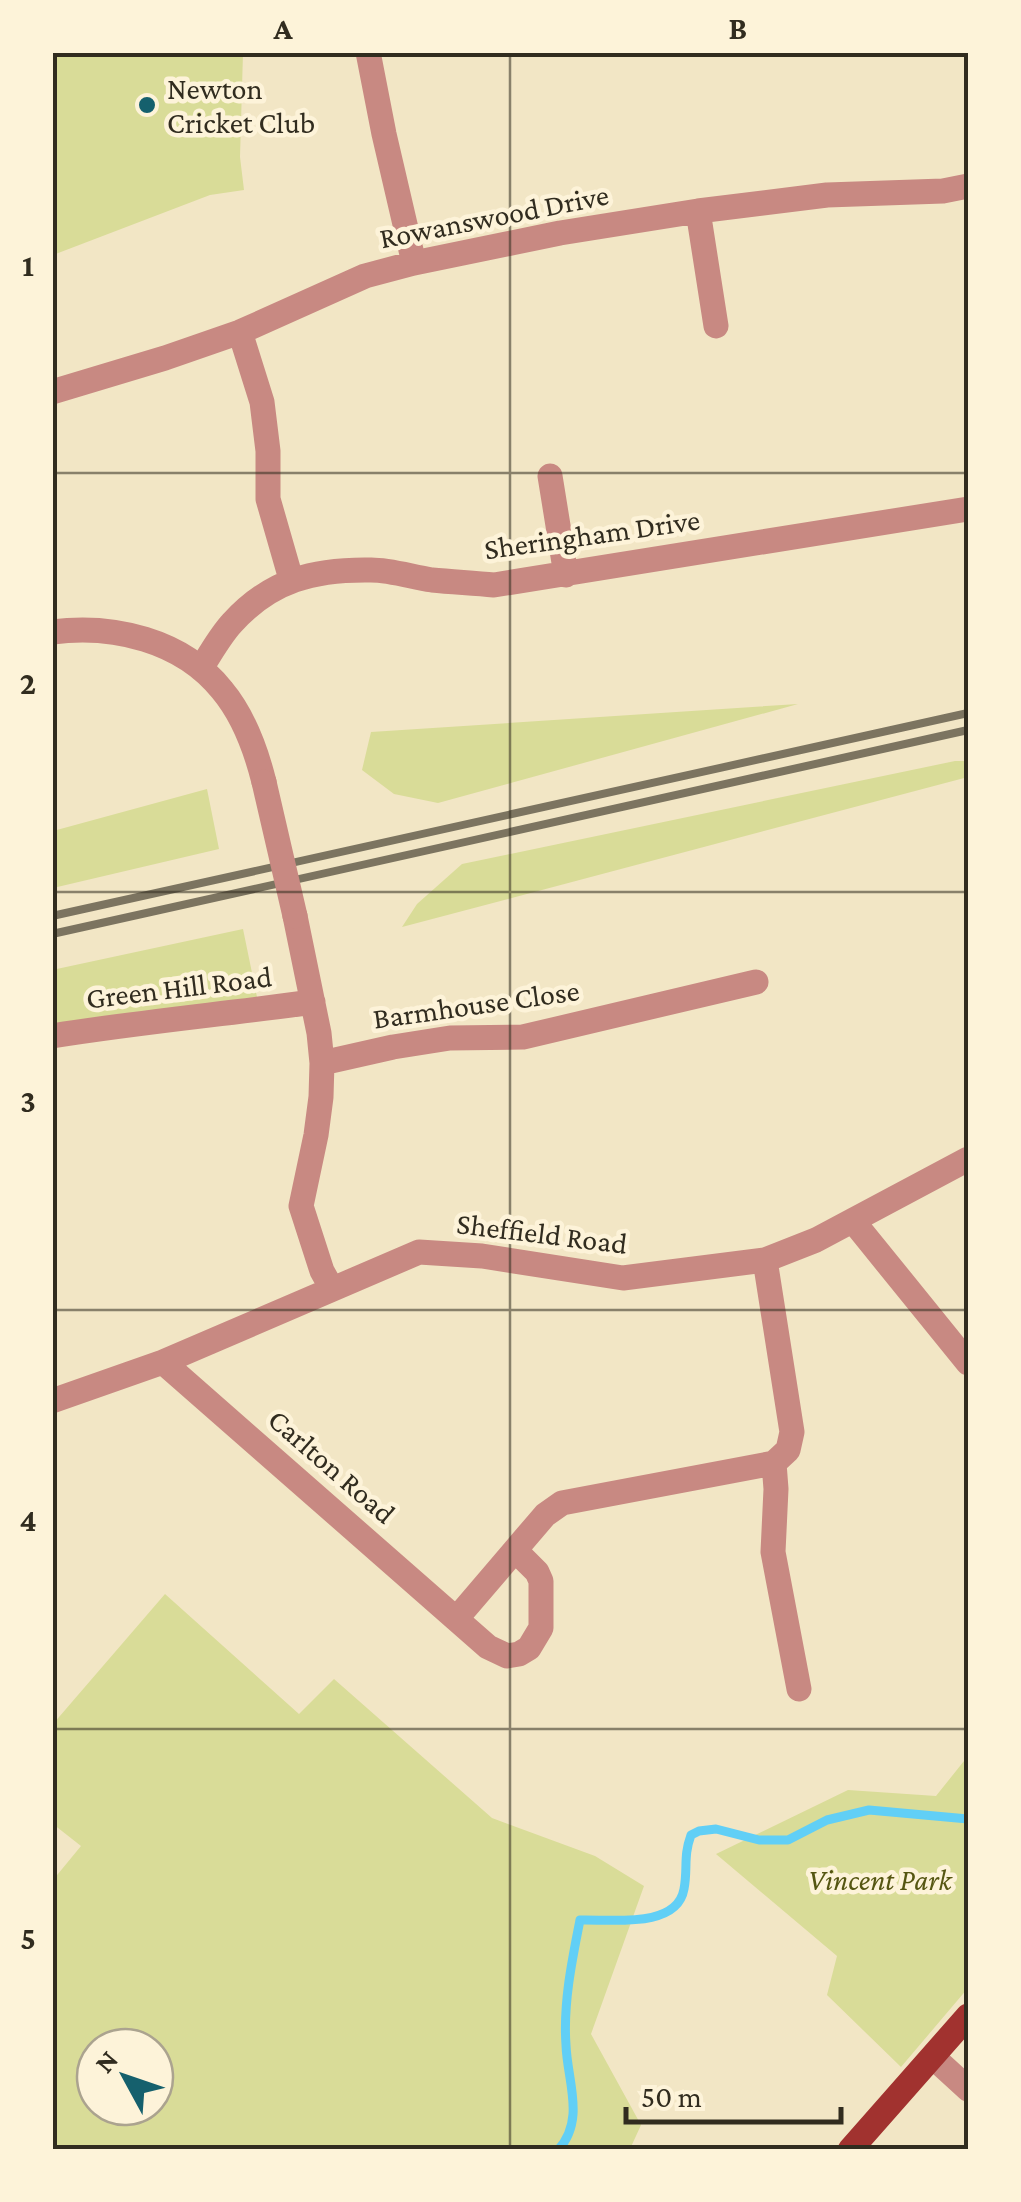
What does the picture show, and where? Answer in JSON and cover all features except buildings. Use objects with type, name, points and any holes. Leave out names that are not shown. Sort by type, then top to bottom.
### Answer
[{"type":"main road","points":[[850,2150],[968,2016]]},
{"type":"street","points":[[368,52],[414,263]]},
{"type":"street","name":"Rowanswood Drive","points":[[52,392],[240,332],[365,276],[414,263],[560,233],[826,194],[968,192]]},
{"type":"street","points":[[698,211],[716,326]]},
{"type":"street","points":[[240,332],[262,402],[268,499],[291,579]]},
{"type":"street","points":[[550,476],[566,574]]},
{"type":"street","name":"Sheringham Drive","points":[[201,668],[241,614],[291,579],[374,570],[494,585],[968,510]]},
{"type":"street","points":[[52,632],[122,633],[168,648],[201,668],[223,690],[242,720],[264,782],[313,1002],[322,1063],[322,1097],[301,1206],[322,1271],[332,1289]]},
{"type":"street","name":"Barmhouse Close","points":[[322,1063],[450,1038],[523,1037],[756,982]]},
{"type":"street","name":"Green Hill Road","points":[[52,1036],[313,1002]]},
{"type":"street","name":"Sheffield Road","points":[[52,1401],[164,1362],[419,1252],[482,1256],[623,1278],[764,1260],[816,1240],[968,1159]]},
{"type":"street","points":[[853,1221],[968,1363]]},
{"type":"street","points":[[457,1618],[545,1515],[562,1503],[774,1462],[788,1450],[792,1432],[764,1260]]},
{"type":"street","name":"Carlton Road","points":[[164,1362],[488,1647],[507,1656],[529,1648],[541,1628],[541,1581],[538,1572],[516,1550]]},
{"type":"street","points":[[774,1462],[773,1552],[799,1689]]},
{"type":"street","points":[[933,2056],[968,2089]]},
{"type":"green space","name":"Newton Cricket Club","points":[[52,53],[243,53],[240,157],[244,190],[210,195],[53,255]]},
{"type":"green space","points":[[798,704],[438,803],[394,794],[362,770],[371,732]]},
{"type":"green space","points":[[968,761],[968,777],[402,927],[417,904],[462,864]]},
{"type":"green space","points":[[207,789],[219,849],[53,888],[53,831]]},
{"type":"green space","points":[[243,929],[257,997],[53,1025],[52,970]]},
{"type":"green space","points":[[165,1594],[299,1714],[334,1679],[492,1818],[595,1856],[644,1886],[591,2034],[641,2125],[630,2149],[53,2149],[53,1880],[81,1846],[53,1824],[53,1724]]},
{"type":"green space","name":"Vincent Park","points":[[968,1756],[968,1988],[901,2067],[827,1995],[837,1956],[716,1854],[848,1790],[936,1796]]},
{"type":"waterway","points":[[558,2150],[571,2126],[573,2113],[566,2014],[580,1920],[641,1919],[669,1911],[679,1902],[684,1889],[691,1835],[699,1831],[716,1829],[759,1840],[788,1840],[827,1820],[869,1810],[968,1819]]},
{"type":"railway","points":[[52,916],[968,713]]},
{"type":"railway","points":[[52,934],[968,730]]},
{"type":"place","name":"Newton Cricket Club","points":[[147,105]]}]
